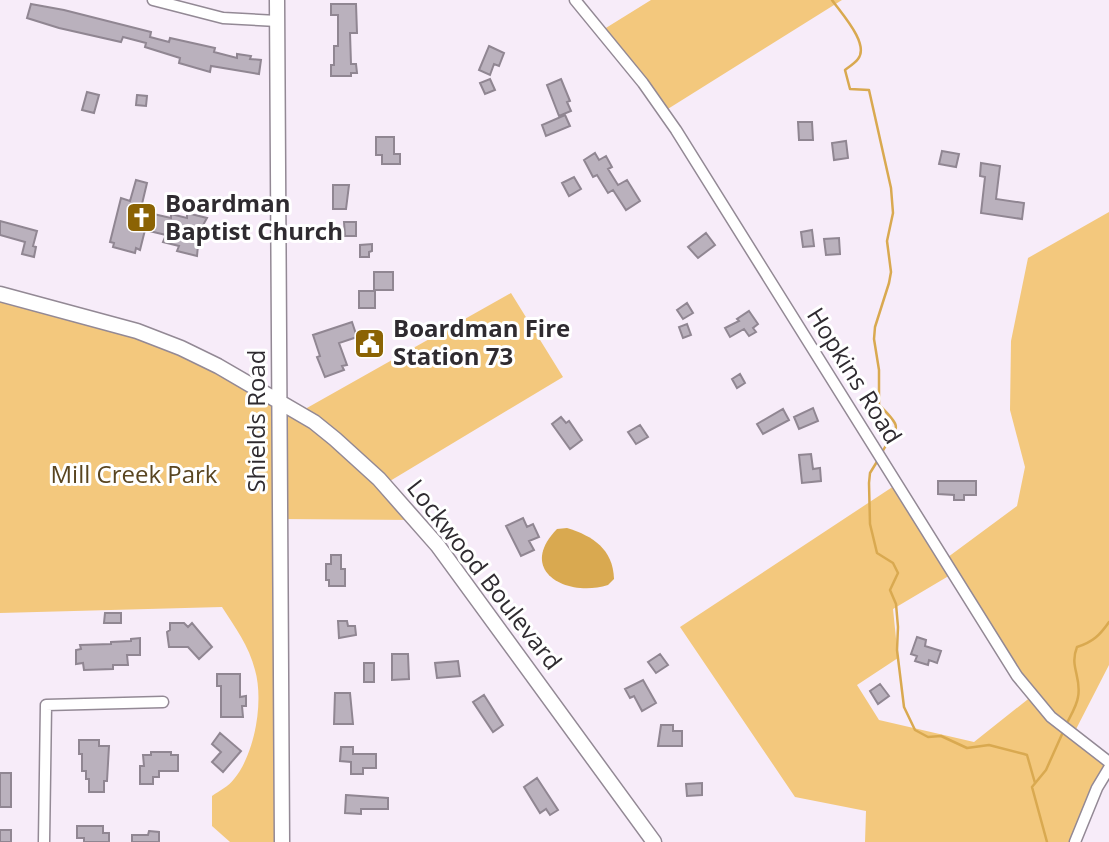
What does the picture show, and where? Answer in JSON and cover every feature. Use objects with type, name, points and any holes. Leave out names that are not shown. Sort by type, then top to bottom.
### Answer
[{"type":"main road","name":"Shields Road","points":[[276,0],[281,403],[282,842]]},
{"type":"main road","name":"Lockwood Boulevard","points":[[0,294],[158,339],[218,366],[314,422],[358,460],[431,537],[654,842]]},
{"type":"street","points":[[153,0],[223,18],[277,21]]},
{"type":"street","name":"Hopkins Road","points":[[575,0],[643,83],[676,130],[1004,657],[1051,717],[1109,762]]},
{"type":"street","points":[[44,842],[46,705],[163,702]]},
{"type":"street","points":[[1075,842],[1097,788],[1109,768]]},
{"type":"green space","points":[[651,0],[842,0],[663,112],[601,31]]},
{"type":"green space","points":[[1109,212],[1109,665],[1073,735],[1109,762],[1075,842],[865,842],[866,811],[795,797],[680,627],[897,484],[944,560],[1017,506],[1025,467],[1010,410],[1011,341],[1028,258]],"holes":[[[952,574],[1032,696],[974,742],[879,720],[857,685],[898,658],[893,609]]]},
{"type":"green space","name":"Mill Creek Park","points":[[511,293],[563,377],[385,484],[417,520],[280,519],[282,842],[230,842],[212,826],[212,796],[232,782],[247,756],[256,727],[258,683],[249,653],[222,607],[0,613],[0,294],[137,331],[298,413]]},
{"type":"shaded area","points":[[567,528],[585,535],[606,552],[614,579],[608,585],[577,588],[552,578],[544,569],[542,557],[546,544],[557,529]]},
{"type":"building","points":[[31,4],[151,32],[150,37],[169,42],[170,38],[215,48],[214,52],[237,58],[237,54],[251,56],[250,59],[261,60],[259,74],[211,66],[210,72],[179,63],[180,58],[145,47],[146,43],[123,37],[121,42],[59,28],[27,18]]},
{"type":"building","points":[[331,4],[356,4],[357,33],[350,33],[351,64],[356,64],[357,73],[351,73],[351,76],[331,76],[334,46],[338,46],[338,15],[331,15]]},
{"type":"building","points":[[489,46],[504,53],[499,66],[494,64],[490,75],[479,70]]},
{"type":"building","points":[[490,79],[495,90],[485,94],[480,83]]},
{"type":"building","points":[[561,79],[571,111],[559,116],[547,85]]},
{"type":"building","points":[[87,92],[99,95],[94,113],[82,110]]},
{"type":"building","points":[[137,95],[147,96],[146,106],[136,105]]},
{"type":"building","points":[[565,115],[570,126],[546,136],[542,125]]},
{"type":"building","points":[[798,122],[812,122],[813,140],[799,140]]},
{"type":"building","points":[[376,137],[394,137],[394,154],[400,154],[400,164],[382,164],[382,155],[376,155]]},
{"type":"building","points":[[846,141],[848,158],[834,160],[832,143]]},
{"type":"building","points":[[942,151],[959,154],[956,167],[939,164]]},
{"type":"building","points":[[595,153],[599,160],[606,156],[612,167],[608,169],[618,185],[627,180],[640,201],[626,210],[613,190],[608,193],[597,175],[593,177],[584,160]]},
{"type":"building","points":[[981,163],[1000,166],[996,199],[1024,203],[1022,219],[981,213],[985,177],[980,176]]},
{"type":"building","points":[[574,177],[581,189],[569,196],[562,183]]},
{"type":"building","name":"Boardman Baptist Church","points":[[136,180],[147,183],[142,204],[151,206],[149,213],[187,218],[187,213],[207,218],[202,227],[202,236],[199,235],[197,256],[177,251],[179,246],[163,242],[166,235],[145,230],[140,250],[136,248],[135,253],[113,247],[114,243],[110,242],[121,198],[130,201]]},
{"type":"building","points":[[333,185],[349,185],[346,209],[333,209]]},
{"type":"building","points":[[0,221],[37,231],[33,246],[36,247],[34,257],[22,254],[25,242],[0,235]]},
{"type":"building","points":[[344,222],[356,222],[356,236],[345,236]]},
{"type":"building","points":[[812,230],[814,246],[803,247],[801,232]]},
{"type":"building","points":[[706,233],[715,245],[698,258],[688,247]]},
{"type":"building","points":[[839,238],[840,254],[826,255],[824,239]]},
{"type":"building","points":[[372,244],[369,257],[360,257],[360,245]]},
{"type":"building","points":[[374,272],[393,272],[393,290],[374,290]]},
{"type":"building","points":[[359,291],[375,291],[375,308],[359,308]]},
{"type":"building","points":[[687,303],[693,313],[683,319],[677,310]]},
{"type":"building","points":[[749,311],[758,324],[753,328],[756,332],[749,336],[744,329],[730,337],[725,328],[739,321],[737,319]]},
{"type":"building","points":[[352,322],[357,337],[339,343],[347,365],[342,366],[344,370],[325,377],[317,357],[320,356],[313,335]]},
{"type":"building","points":[[687,324],[691,335],[683,338],[679,327]]},
{"type":"building","points":[[740,374],[745,383],[737,388],[732,379]]},
{"type":"building","points":[[813,408],[818,421],[799,429],[794,417]]},
{"type":"building","points":[[783,409],[789,420],[763,434],[757,424]]},
{"type":"building","points":[[561,417],[566,423],[569,421],[582,440],[570,449],[552,424]]},
{"type":"building","points":[[640,425],[648,437],[636,444],[628,432]]},
{"type":"building","points":[[811,454],[813,469],[820,468],[821,481],[802,483],[799,455]]},
{"type":"building","points":[[938,481],[976,481],[976,495],[964,495],[964,500],[954,500],[954,495],[938,494]]},
{"type":"building","points":[[523,518],[527,527],[533,524],[539,537],[529,541],[534,550],[521,556],[506,526]]},
{"type":"building","points":[[331,555],[341,555],[341,569],[345,569],[345,586],[329,586],[329,580],[326,580],[326,564],[331,564]]},
{"type":"building","points":[[105,613],[121,613],[121,623],[104,623]]},
{"type":"building","points":[[338,621],[347,621],[348,626],[355,626],[356,635],[339,638]]},
{"type":"building","points":[[170,623],[184,623],[188,627],[192,623],[212,647],[199,659],[188,647],[169,647],[167,632],[170,630]]},
{"type":"building","points":[[917,637],[926,640],[925,646],[941,651],[937,663],[929,660],[928,665],[915,661],[917,656],[911,654]]},
{"type":"building","points":[[140,638],[140,655],[127,655],[128,665],[113,665],[113,669],[84,670],[83,663],[76,664],[76,650],[81,649],[80,645],[111,644]]},
{"type":"building","points":[[392,654],[408,654],[409,679],[392,680]]},
{"type":"building","points":[[660,654],[668,665],[656,673],[648,662]]},
{"type":"building","points":[[458,661],[460,676],[437,678],[435,663]]},
{"type":"building","points":[[364,663],[374,663],[374,682],[364,682]]},
{"type":"building","points":[[217,674],[240,674],[240,697],[246,696],[246,706],[242,706],[243,717],[221,717],[221,686],[217,686]]},
{"type":"building","points":[[643,680],[656,703],[642,711],[634,696],[630,698],[625,689]]},
{"type":"building","points":[[880,684],[889,696],[878,704],[870,691]]},
{"type":"building","points":[[335,693],[350,693],[353,724],[334,724]]},
{"type":"building","points":[[484,695],[503,725],[493,732],[473,702]]},
{"type":"building","points":[[661,725],[673,725],[673,731],[682,731],[682,746],[658,746]]},
{"type":"building","points":[[220,733],[241,751],[223,772],[212,762],[221,752],[212,744]]},
{"type":"building","points":[[79,740],[99,740],[99,746],[109,746],[104,792],[89,792],[89,779],[86,779],[86,771],[82,771]]},
{"type":"building","points":[[341,747],[353,747],[353,754],[376,754],[376,768],[363,768],[363,774],[351,774],[351,762],[340,761]]},
{"type":"building","points":[[151,752],[171,752],[171,755],[178,755],[178,771],[159,771],[159,777],[153,777],[153,784],[140,784],[140,766],[144,766],[143,755],[151,755]]},
{"type":"building","points":[[0,773],[11,773],[11,807],[0,807]]},
{"type":"building","points":[[537,778],[558,810],[550,815],[546,809],[540,813],[524,787]]},
{"type":"building","points":[[702,783],[702,795],[687,796],[686,784]]},
{"type":"building","points":[[346,795],[388,798],[388,809],[361,809],[361,814],[345,813]]},
{"type":"building","points":[[77,826],[103,826],[103,833],[109,833],[109,842],[84,842],[84,838],[77,838]]},
{"type":"building","points":[[0,830],[11,830],[11,842],[0,842]]},
{"type":"building","points":[[149,831],[159,832],[159,842],[132,842],[132,835],[148,835]]},
{"type":"waterway","points":[[832,0],[853,29],[860,45],[861,53],[858,59],[845,70],[850,89],[869,90],[891,188],[893,213],[887,241],[891,272],[874,339],[879,370],[879,405],[893,420],[896,429],[881,454]]},
{"type":"waterway","points":[[878,460],[870,473],[870,524],[877,553],[893,563],[898,573],[890,590],[896,604],[897,650],[904,707],[915,730],[928,737],[941,736],[967,748],[989,745],[1027,755],[1035,783]]},
{"type":"waterway","points":[[1067,723],[1079,690],[1074,660],[1077,647],[1096,638],[1109,622]]},
{"type":"waterway","points":[[1047,842],[1032,787],[1046,770],[1063,732]]},
{"type":"place","name":"Boardman Baptist Church","points":[[142,218]]},
{"type":"place","name":"Boardman Fire Station 73","points":[[370,343]]}]
